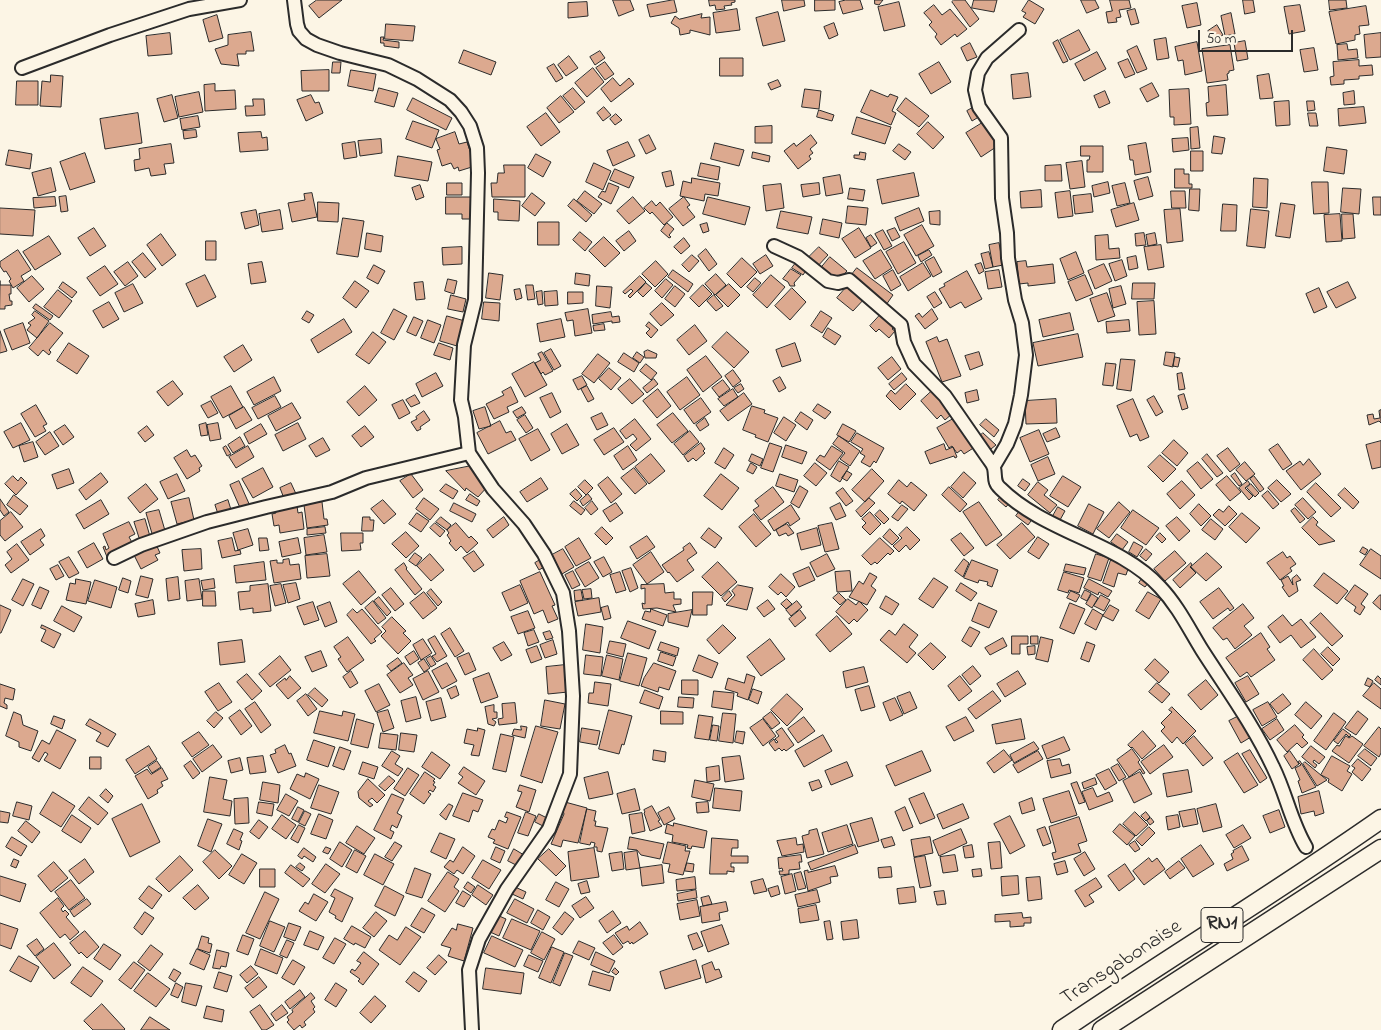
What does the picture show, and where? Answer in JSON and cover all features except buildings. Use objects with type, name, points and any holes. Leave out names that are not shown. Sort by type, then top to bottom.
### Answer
[{"type":"highway","name":"Transgabonaise","points":[[1062,1030],[1327,857],[1381,818]]},
{"type":"highway","name":"Transgabonaise","points":[[1102,1030],[1381,849]]},
{"type":"street","points":[[22,68],[110,35],[189,9],[240,0]]},
{"type":"street","points":[[294,0],[297,24],[306,39],[340,53],[388,65],[417,78],[450,100],[470,126],[477,148],[478,173],[475,300],[464,345],[461,400],[469,453],[493,489],[524,524],[544,554],[563,593],[569,631],[573,719],[570,774],[549,829],[507,889],[479,939],[469,970],[472,1030]]},
{"type":"street","points":[[994,466],[1015,424],[1026,355],[1022,322],[1015,300],[1008,258],[1002,198],[1001,138],[979,107],[975,90],[978,73],[988,58],[1019,30]]},
{"type":"street","points":[[774,246],[798,257],[828,281],[838,283],[849,280],[901,325],[904,342],[914,364],[945,396],[994,466],[995,482],[999,488],[1050,523],[1132,564],[1159,586],[1244,714],[1273,766],[1299,835],[1306,847]]},
{"type":"street","points":[[114,558],[141,545],[208,522],[332,492],[366,478],[469,453]]}]
